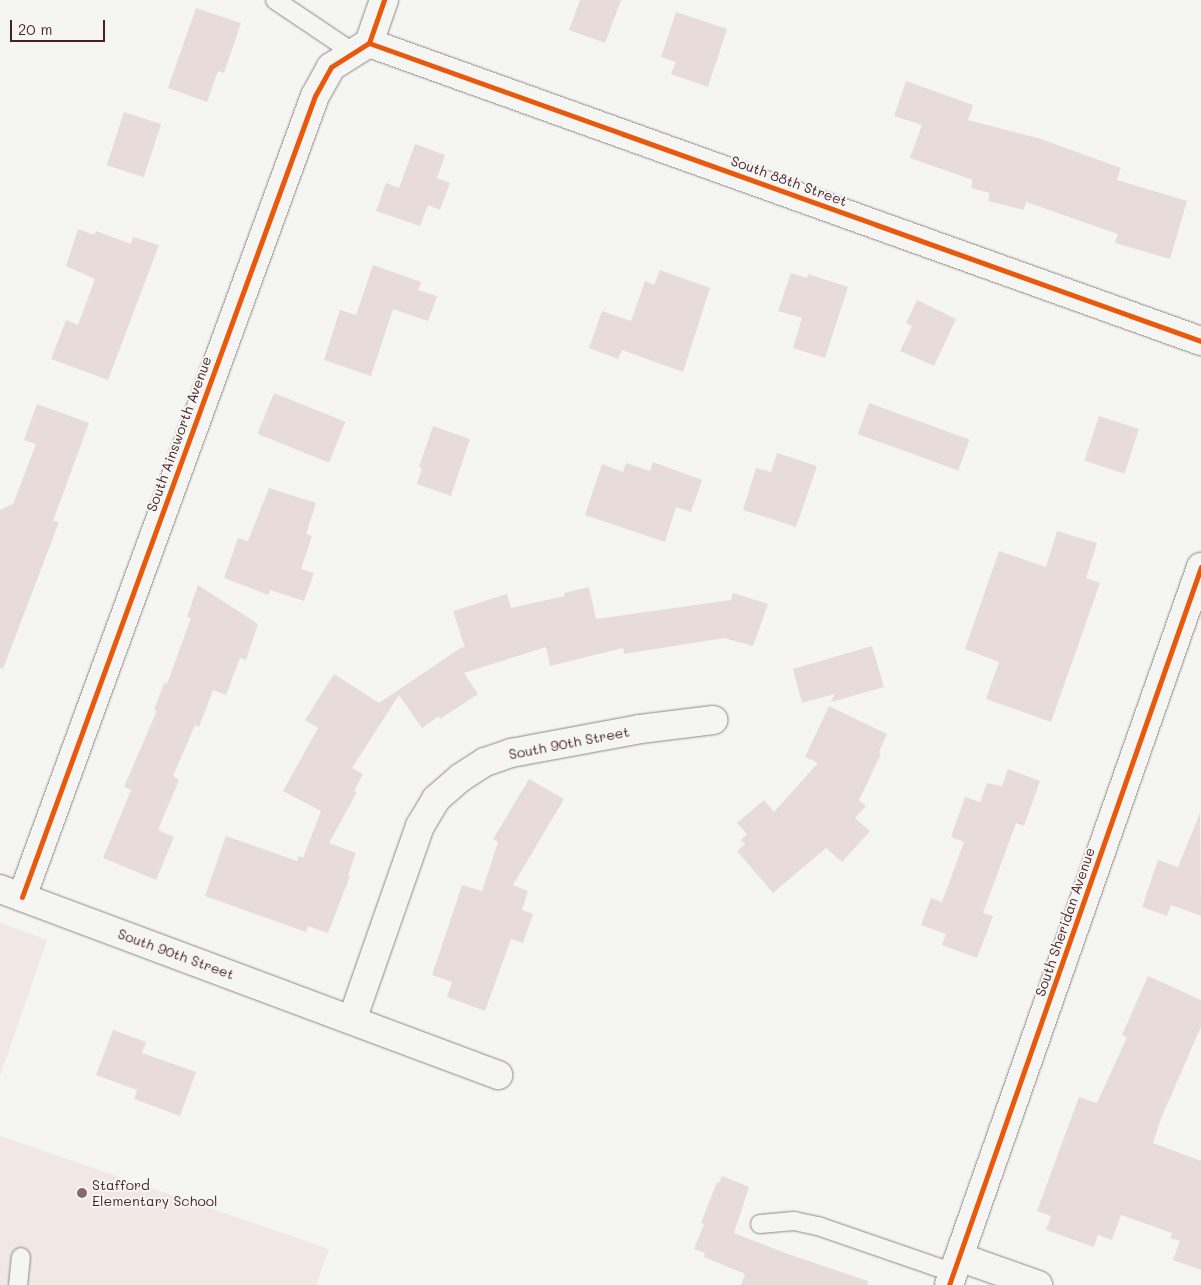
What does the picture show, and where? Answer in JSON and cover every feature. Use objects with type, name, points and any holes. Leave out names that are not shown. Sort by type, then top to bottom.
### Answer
[{"type":"street","points":[[362,48],[384,0]]},
{"type":"street","name":"South 88th Street","points":[[362,48],[1201,341]]},
{"type":"street","name":"South Ainsworth Avenue","points":[[11,893],[315,96],[331,67],[362,48]]},
{"type":"street","name":"South Sheridan Avenue","points":[[954,1272],[1201,567]]},
{"type":"street","name":"South 90th Street","points":[[352,1020],[420,826],[436,799],[454,784],[485,762],[511,752],[640,730],[713,720]]},
{"type":"street","name":"South 90th Street","points":[[11,893],[498,1075]]},
{"type":"street","points":[[954,1272],[1038,1285]]},
{"type":"lane","points":[[275,0],[362,48]]},
{"type":"lane","points":[[760,1224],[794,1221],[818,1226],[954,1272]]},
{"type":"lane","points":[[18,1285],[21,1257]]},
{"type":"shaded area","points":[[0,923],[47,940],[0,1076]]},
{"type":"shaded area","name":"Stafford Elementary School","points":[[0,1136],[329,1249],[316,1285],[0,1285]]},
{"type":"building","points":[[580,0],[621,0],[605,43],[569,30]]},
{"type":"building","points":[[196,8],[241,23],[224,73],[218,71],[207,102],[168,88]]},
{"type":"building","points":[[676,12],[727,29],[708,87],[671,74],[676,62],[661,57]]},
{"type":"building","points":[[906,81],[973,105],[968,120],[1041,139],[1121,168],[1117,180],[1187,201],[1170,259],[1115,243],[1118,234],[1026,202],[1024,210],[988,201],[990,193],[971,188],[973,180],[910,158],[922,125],[894,116]]},
{"type":"building","points":[[124,112],[161,124],[144,177],[107,165]]},
{"type":"building","points":[[415,144],[445,155],[437,178],[450,183],[440,210],[428,205],[420,226],[376,211],[386,183],[399,188]]},
{"type":"building","points":[[78,229],[94,235],[96,231],[131,244],[133,237],[159,245],[108,380],[51,359],[66,320],[78,325],[95,279],[66,266]]},
{"type":"building","points":[[373,265],[421,282],[418,290],[437,296],[428,321],[393,309],[371,376],[324,360],[340,310],[356,315]]},
{"type":"building","points":[[660,270],[710,288],[683,372],[622,350],[618,359],[589,348],[602,311],[631,321],[645,281],[654,285]]},
{"type":"building","points":[[791,273],[807,278],[808,274],[848,287],[825,358],[793,348],[802,318],[778,311]]},
{"type":"building","points":[[917,300],[956,319],[934,366],[900,351],[912,326],[906,323]]},
{"type":"building","points":[[274,393],[345,422],[329,463],[258,434]]},
{"type":"building","points":[[869,403],[970,440],[958,471],[858,434]]},
{"type":"building","points":[[37,404],[89,423],[53,521],[59,522],[3,669],[0,668],[0,510],[13,504],[36,444],[24,440]]},
{"type":"building","points":[[1099,416],[1139,429],[1124,474],[1084,461]]},
{"type":"building","points":[[433,426],[470,439],[451,496],[417,484],[422,468],[419,467]]},
{"type":"building","points":[[777,453],[817,466],[796,527],[743,510],[756,468],[771,472]]},
{"type":"building","points":[[653,462],[702,480],[691,512],[676,507],[665,542],[585,515],[602,464],[623,472],[626,463],[650,471]]},
{"type":"building","points":[[269,488],[316,503],[306,534],[312,536],[301,569],[314,573],[304,601],[270,590],[268,595],[224,578],[238,538],[248,541]]},
{"type":"building","points":[[1057,531],[1097,543],[1086,578],[1100,583],[1051,722],[986,699],[999,662],[965,649],[999,551],[1046,567]]},
{"type":"building","points":[[198,585],[258,624],[246,660],[240,658],[226,695],[213,690],[199,727],[195,725],[173,776],[179,780],[158,830],[174,837],[156,880],[103,858],[131,790],[124,787],[157,710],[154,710],[164,683],[167,684],[191,618],[187,617]]},
{"type":"building","points":[[589,587],[596,619],[731,600],[733,593],[768,604],[753,646],[724,638],[624,654],[623,648],[550,666],[546,647],[464,673],[478,694],[440,719],[439,716],[422,728],[399,695],[352,768],[363,774],[354,791],[357,792],[329,843],[356,853],[348,875],[350,876],[328,933],[308,926],[306,932],[205,896],[226,836],[297,861],[299,856],[303,858],[321,811],[283,791],[318,728],[305,720],[334,674],[379,703],[462,647],[465,648],[453,611],[507,594],[511,608],[565,596],[564,593]]},
{"type":"building","points":[[872,646],[884,687],[831,702],[835,694],[802,703],[793,669]]},
{"type":"building","points":[[829,706],[887,734],[879,752],[881,754],[859,800],[866,806],[855,818],[870,831],[842,862],[826,848],[773,893],[737,851],[745,844],[741,840],[747,834],[737,823],[764,800],[774,812],[818,763],[805,757]]},
{"type":"building","points":[[1008,769],[1040,781],[1024,826],[1016,823],[983,913],[993,916],[977,958],[942,945],[946,934],[921,925],[931,898],[942,902],[964,842],[951,837],[965,797],[980,802],[987,783],[1002,786]]},
{"type":"building","points":[[529,779],[564,799],[513,885],[528,891],[522,910],[533,914],[523,943],[511,939],[485,1011],[447,997],[452,982],[432,975],[462,885],[482,891],[498,842],[493,839]]},
{"type":"building","points":[[1200,813],[1201,916],[1171,905],[1167,916],[1142,907],[1158,860],[1178,867]]},
{"type":"building","points":[[1148,976],[1201,1000],[1201,1027],[1162,1116],[1153,1143],[1201,1161],[1201,1270],[1173,1260],[1180,1241],[1170,1238],[1172,1233],[1121,1215],[1112,1240],[1098,1235],[1094,1247],[1046,1230],[1051,1216],[1037,1211],[1079,1097],[1097,1103],[1127,1037],[1122,1035]]},
{"type":"building","points":[[113,1030],[146,1042],[142,1053],[196,1072],[180,1116],[134,1099],[137,1090],[96,1075]]},
{"type":"building","points":[[722,1176],[749,1187],[734,1233],[788,1254],[868,1281],[867,1285],[741,1285],[745,1274],[704,1257],[705,1253],[694,1249],[704,1224],[701,1223],[717,1182],[719,1183]]},
{"type":"cycle path","points":[[22,897],[315,96],[331,67],[369,43],[384,0]]},
{"type":"cycle path","points":[[369,43],[1201,341]]},
{"type":"cycle path","points":[[949,1285],[1201,567]]},
{"type":"place","name":"Stafford Elementary School","points":[[82,1193]]}]
